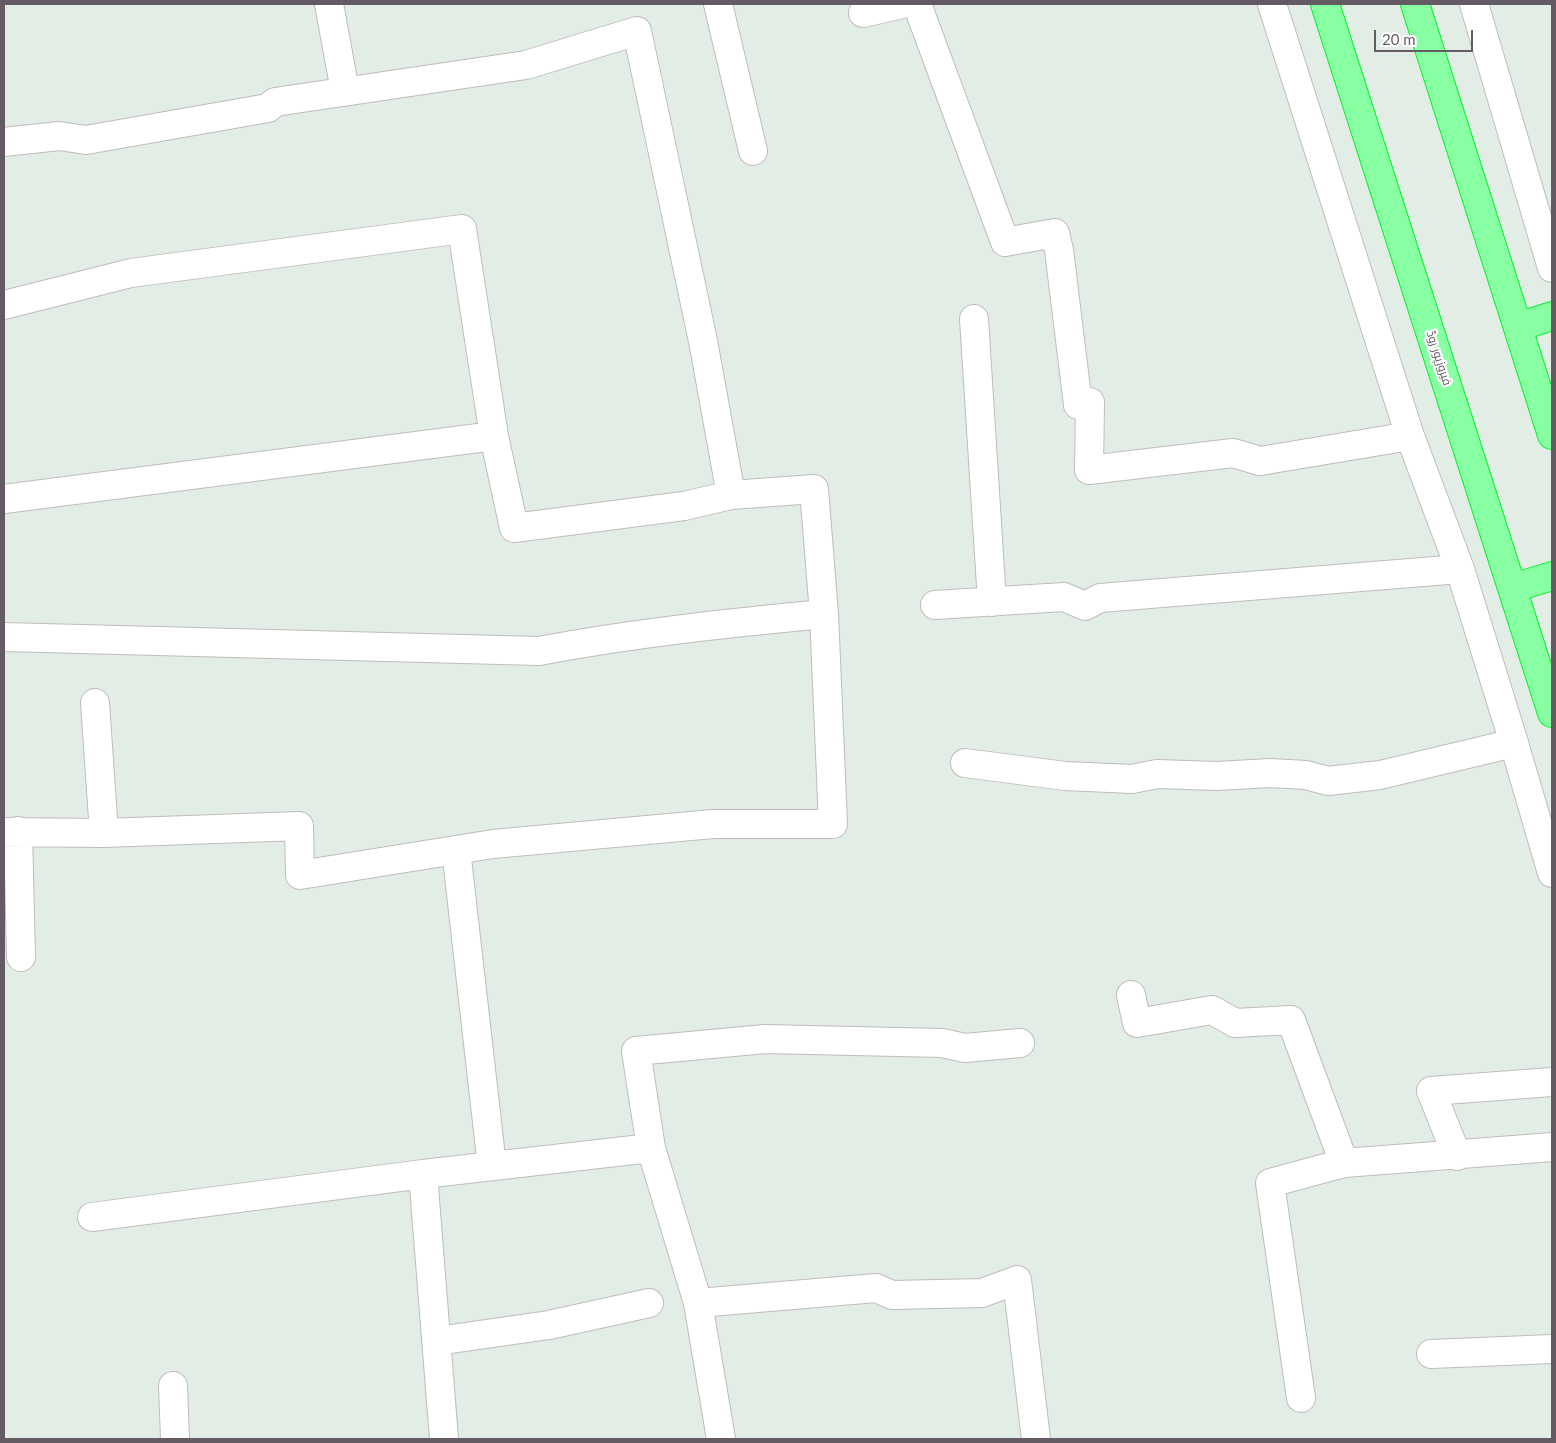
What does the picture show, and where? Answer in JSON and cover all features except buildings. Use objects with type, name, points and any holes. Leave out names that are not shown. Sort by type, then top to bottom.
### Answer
[{"type":"highway","name":"فیروزپور روڈ","points":[[1325,4],[1552,713]]},
{"type":"highway","points":[[1415,4],[1552,435]]},
{"type":"highway","points":[[1518,328],[1552,316]]},
{"type":"highway","points":[[1513,588],[1552,576]]},
{"type":"street","points":[[330,4],[346,91]]},
{"type":"street","points":[[718,4],[753,151]]},
{"type":"street","points":[[863,13],[902,4]]},
{"type":"street","points":[[917,4],[1005,242],[1055,232],[1060,250],[1078,405],[1090,402],[1089,470],[1233,453],[1260,460],[1410,436]]},
{"type":"street","points":[[1272,4],[1410,436],[1460,569],[1552,873]]},
{"type":"street","points":[[1474,4],[1552,268]]},
{"type":"street","points":[[4,142],[59,136],[86,140],[268,108],[275,102],[526,65],[637,31],[701,332],[731,495]]},
{"type":"street","points":[[4,305],[131,272],[462,229],[494,436],[514,528],[684,506],[731,495],[814,489],[824,614],[833,824],[713,824],[493,844],[300,875],[299,826],[104,833],[11,832],[21,957]]},
{"type":"street","points":[[974,319],[992,602]]},
{"type":"street","points":[[4,499],[494,436]]},
{"type":"street","points":[[935,605],[1064,597],[1085,606],[1100,598],[1460,569]]},
{"type":"street","points":[[4,637],[539,651],[595,640],[694,627],[824,614]]},
{"type":"street","points":[[94,704],[104,833]]},
{"type":"street","points":[[965,762],[1065,776],[1132,779],[1157,774],[1217,776],[1270,772],[1306,775],[1328,781],[1380,775],[1514,743]]},
{"type":"street","points":[[456,850],[492,1166]]},
{"type":"street","points":[[1131,995],[1137,1023],[1212,1010],[1235,1023],[1291,1020],[1344,1163]]},
{"type":"street","points":[[720,1439],[698,1303],[652,1148],[636,1051],[765,1039],[942,1043],[965,1048],[1020,1044]]},
{"type":"street","points":[[1457,1156],[1431,1091],[1552,1082]]},
{"type":"street","points":[[1301,1398],[1270,1183],[1344,1163],[1457,1156],[1552,1147]]},
{"type":"street","points":[[92,1217],[423,1174],[652,1148]]},
{"type":"street","points":[[423,1174],[444,1439]]},
{"type":"street","points":[[698,1303],[876,1288],[892,1295],[982,1293],[1017,1280],[1036,1439]]},
{"type":"street","points":[[436,1341],[549,1325],[649,1303]]},
{"type":"street","points":[[1431,1354],[1552,1349]]},
{"type":"street","points":[[172,1386],[176,1439]]}]
